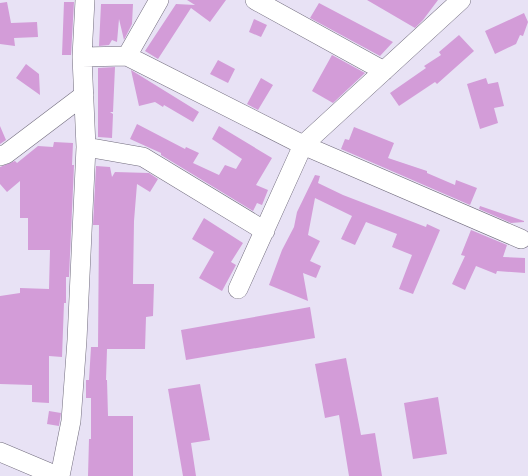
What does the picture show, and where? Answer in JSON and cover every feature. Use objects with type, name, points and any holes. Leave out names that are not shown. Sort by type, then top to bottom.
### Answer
[{"type":"street","points":[[0,452],[58,476],[71,414],[86,147],[82,58],[85,0]]},
{"type":"street","points":[[127,56],[159,0]]},
{"type":"street","points":[[255,0],[384,71]]},
{"type":"street","points":[[238,289],[303,145],[461,0]]},
{"type":"street","points":[[82,58],[127,56],[303,145],[521,239]]},
{"type":"street","points":[[0,156],[6,154],[84,95]]},
{"type":"street","points":[[86,147],[143,157],[265,231]]},
{"type":"building","points":[[187,0],[226,0],[210,22],[191,8],[158,59],[145,51],[176,4],[195,5]]},
{"type":"building","points":[[367,0],[438,0],[415,28]]},
{"type":"building","points":[[7,2],[11,23],[37,22],[38,37],[14,38],[15,46],[0,44],[0,3]]},
{"type":"building","points":[[64,2],[74,2],[71,55],[62,55]]},
{"type":"building","points":[[319,3],[393,42],[380,56],[310,18]]},
{"type":"building","points":[[101,4],[133,4],[132,24],[124,40],[119,19],[117,42],[112,40],[109,45],[99,46]]},
{"type":"building","points":[[524,13],[528,22],[523,36],[520,35],[516,44],[495,54],[485,31]]},
{"type":"building","points":[[254,19],[267,25],[261,37],[249,32]]},
{"type":"building","points":[[459,35],[474,51],[437,84],[435,82],[399,106],[390,93],[426,68],[424,66],[441,55],[439,52]]},
{"type":"building","points":[[332,55],[365,73],[333,103],[312,91]]},
{"type":"building","points":[[218,60],[235,69],[228,83],[210,74]]},
{"type":"building","points":[[26,64],[39,74],[40,95],[16,78]]},
{"type":"building","points":[[115,67],[113,112],[110,112],[113,114],[112,138],[98,137],[98,68]]},
{"type":"building","points":[[131,70],[199,112],[193,122],[164,105],[163,107],[155,102],[139,106]]},
{"type":"building","points":[[261,78],[273,85],[258,110],[247,104]]},
{"type":"building","points":[[486,78],[488,84],[498,82],[504,106],[494,108],[498,123],[480,129],[467,84]]},
{"type":"building","points":[[137,124],[185,149],[186,147],[199,153],[193,163],[219,175],[225,165],[236,169],[242,159],[212,139],[219,126],[272,158],[256,185],[268,190],[262,205],[257,203],[253,211],[161,155],[161,153],[130,139]]},
{"type":"building","points":[[0,126],[6,140],[0,144]]},
{"type":"building","points":[[354,127],[394,143],[388,158],[427,171],[427,173],[455,185],[456,180],[477,188],[470,205],[341,149],[345,139],[349,140]]},
{"type":"building","points":[[54,142],[73,143],[72,165],[74,165],[69,277],[66,277],[66,303],[64,303],[62,357],[49,356],[49,403],[32,402],[32,385],[0,384],[0,296],[20,293],[20,288],[49,289],[50,250],[28,250],[28,218],[20,218],[20,181],[7,192],[0,184],[0,167],[15,161],[17,163],[38,146],[53,147]]},
{"type":"building","points":[[96,166],[110,167],[112,177],[115,172],[149,173],[158,179],[150,192],[137,184],[134,221],[133,284],[154,284],[153,316],[146,317],[145,349],[107,349],[106,380],[108,416],[133,416],[133,476],[88,476],[89,439],[91,439],[91,398],[86,398],[86,380],[89,380],[91,347],[98,347],[99,225],[93,225]]},
{"type":"building","points":[[315,175],[320,176],[318,183],[343,195],[426,227],[427,224],[440,230],[413,294],[399,289],[412,255],[392,247],[397,234],[366,222],[355,245],[341,239],[352,216],[315,198],[308,235],[320,241],[310,261],[321,266],[316,278],[303,273],[308,301],[269,285],[282,250],[294,227],[297,212]]},
{"type":"building","points":[[480,206],[524,222],[511,223],[479,209]]},
{"type":"building","points":[[204,218],[243,243],[231,262],[236,265],[222,291],[199,278],[214,252],[192,239]]},
{"type":"building","points":[[471,230],[507,245],[503,257],[525,258],[525,273],[497,271],[496,274],[476,266],[465,290],[452,284],[465,256],[461,255]]},
{"type":"building","points":[[310,307],[315,338],[186,360],[181,330]]},
{"type":"building","points":[[346,358],[361,435],[375,433],[382,476],[349,476],[339,415],[325,418],[315,364]]},
{"type":"building","points":[[200,384],[210,440],[191,443],[196,476],[183,476],[168,389]]},
{"type":"building","points":[[438,397],[447,454],[413,459],[404,403]]},
{"type":"building","points":[[49,411],[61,413],[59,426],[47,424]]}]
